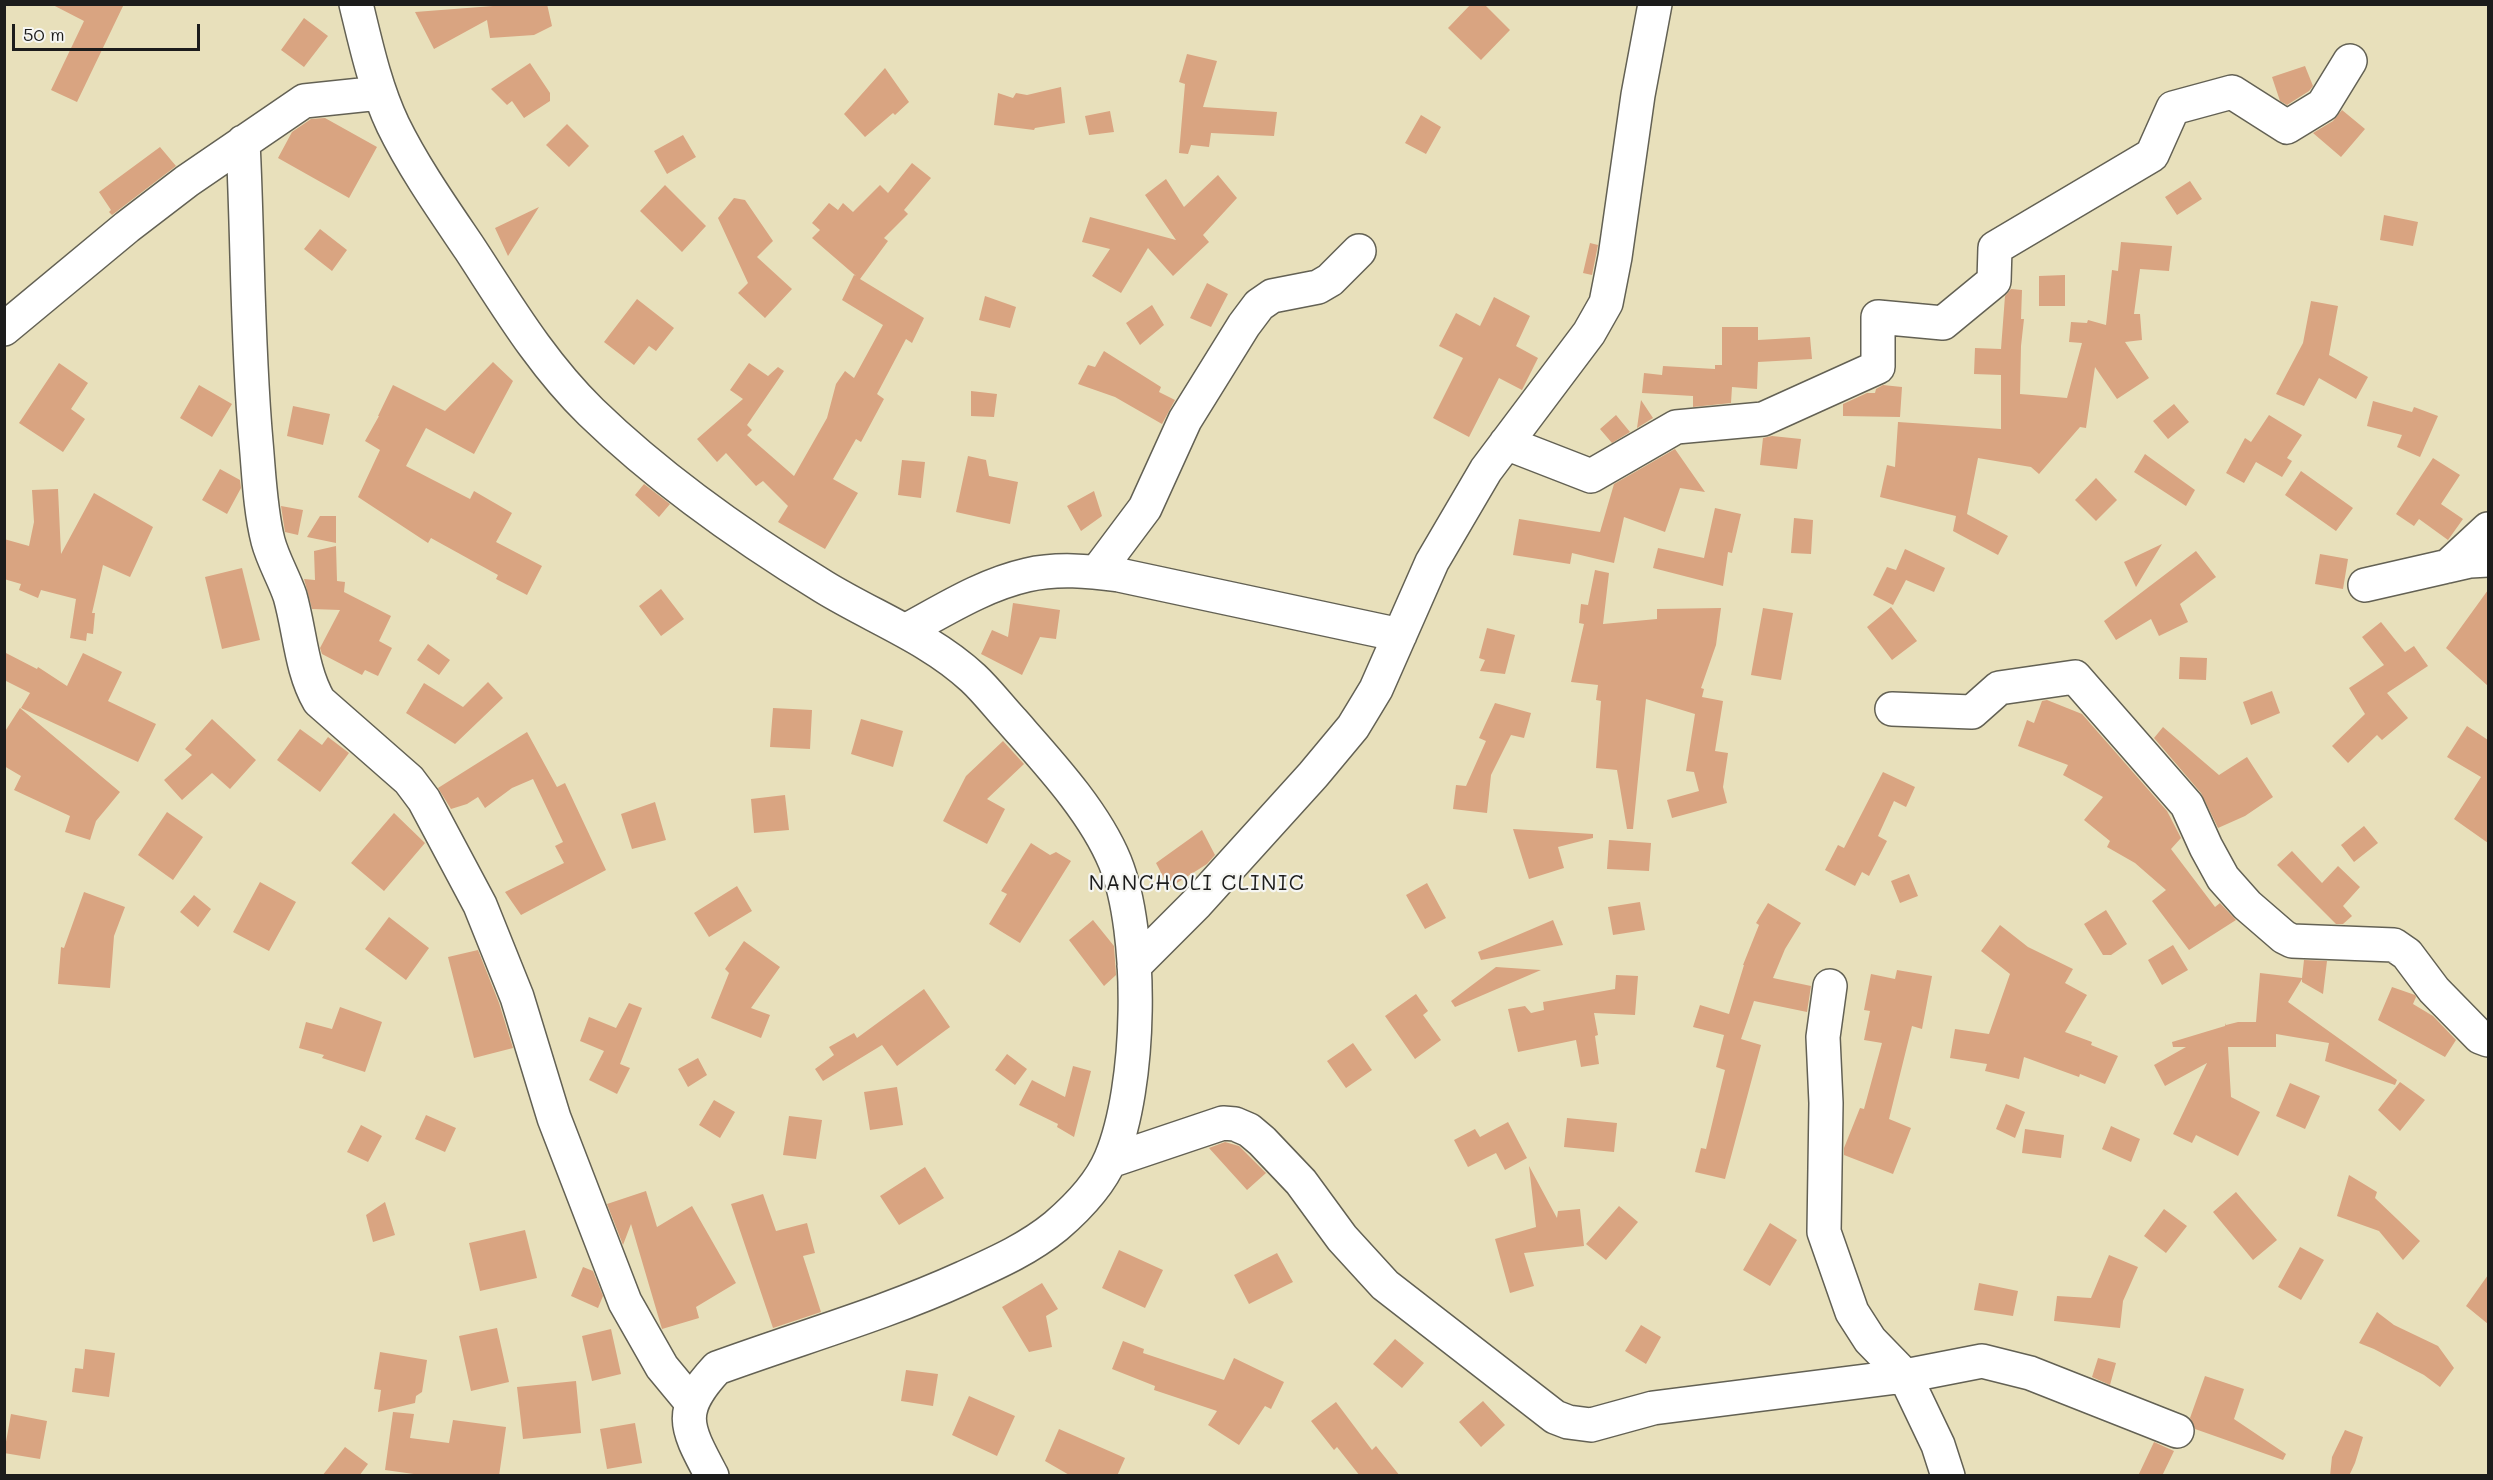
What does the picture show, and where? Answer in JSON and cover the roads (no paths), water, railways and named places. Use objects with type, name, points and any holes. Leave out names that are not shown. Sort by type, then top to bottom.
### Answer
[{"type":"street","points":[[356,4],[380,93],[394,127],[435,197],[542,360],[592,413],[649,462],[741,533],[827,589],[928,644],[972,677],[1041,754],[1093,820],[1115,862],[1126,905],[1134,966],[1135,1015],[1128,1097],[1110,1161],[1086,1197],[1056,1225],[1020,1252],[928,1294],[717,1368],[702,1384],[691,1402],[688,1420],[692,1438],[712,1476]]},
{"type":"street","points":[[1134,966],[1197,903],[1313,776],[1353,727],[1376,689],[1432,562],[1486,470],[1589,333],[1606,303],[1615,257],[1638,95],[1655,4]]},
{"type":"street","points":[[1506,443],[1591,476],[1676,427],[1763,420],[1878,367],[1878,317],[1943,323],[1994,281],[1995,248],[2152,155],[2172,108],[2232,92],[2287,127],[2323,105],[2350,61]]},
{"type":"street","points":[[4,329],[127,227],[243,142],[304,101],[380,93]]},
{"type":"street","points":[[243,142],[252,396],[262,510],[269,544],[290,597],[314,693],[319,701],[409,780],[435,821],[480,905],[517,998],[554,1118],[625,1302],[662,1367],[691,1402]]},
{"type":"street","points":[[1097,572],[1144,508],[1185,420],[1259,305],[1272,296],[1318,287],[1329,280],[1359,251]]},
{"type":"street","points":[[2448,566],[2488,529]]},
{"type":"street","points":[[2365,585],[2448,566],[2488,560]]},
{"type":"street","points":[[906,632],[976,593],[1027,575],[1059,571],[1097,572],[1130,577],[1400,635]]},
{"type":"street","points":[[1892,709],[1972,712],[1999,688],[2074,677],[2187,805],[2223,878],[2247,905],[2284,937],[2292,941],[2394,945],[2407,954],[2434,990],[2480,1037],[2488,1040]]},
{"type":"street","points":[[1830,986],[1823,1037],[1826,1103],[1824,1232],[1852,1312],[1870,1340],[1905,1376],[1938,1445],[1948,1476]]},
{"type":"street","points":[[1110,1161],[1223,1123],[1235,1124],[1249,1130],[1301,1182],[1342,1238],[1385,1285],[1555,1417],[1568,1422],[1592,1425],[1653,1408],[1905,1376],[1982,1361],[2030,1373],[2177,1431]]},
{"type":"district","name":"NANCHOLI CLINIC","points":[[1197,884]]}]
